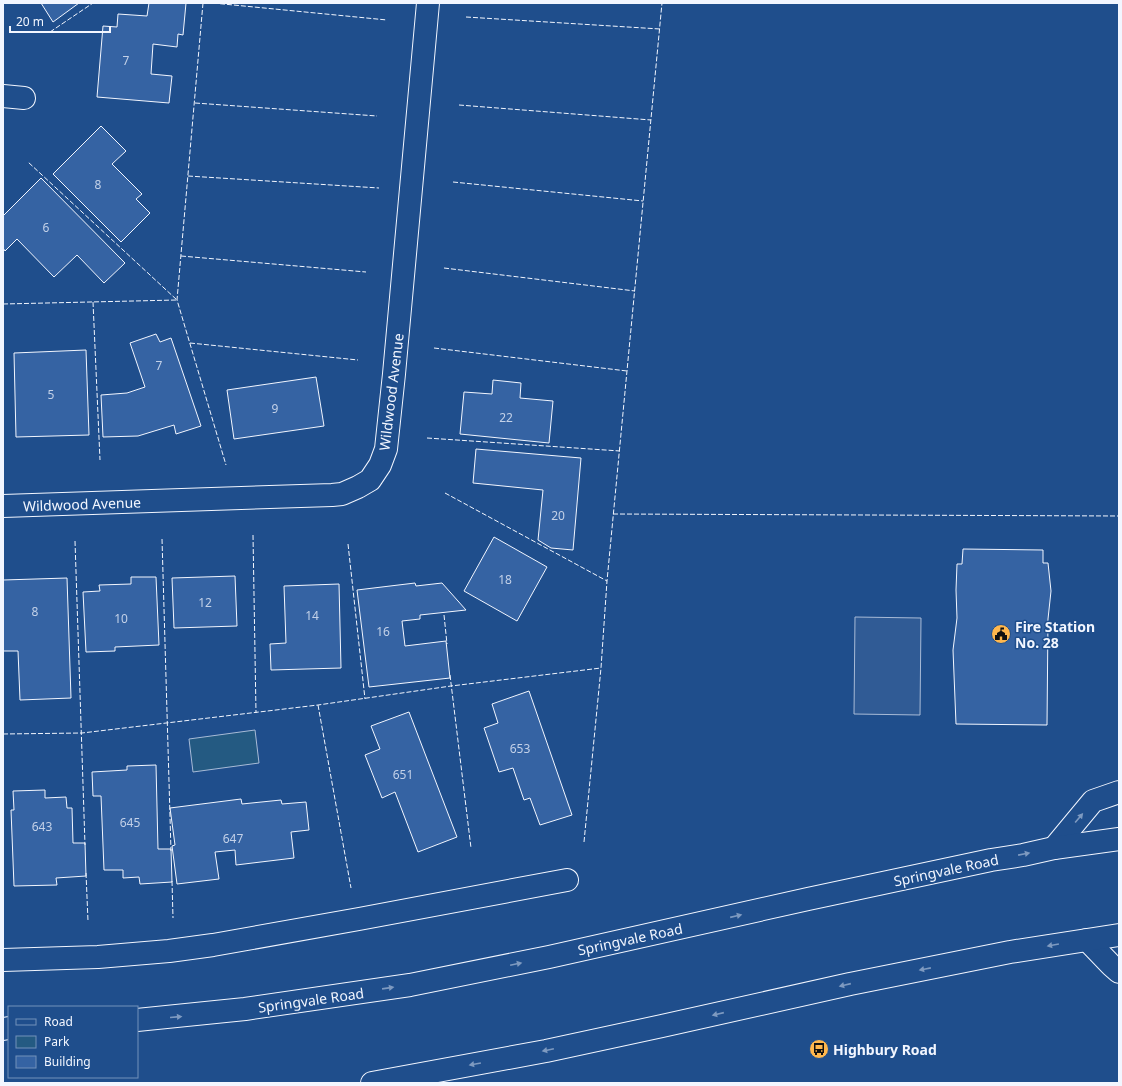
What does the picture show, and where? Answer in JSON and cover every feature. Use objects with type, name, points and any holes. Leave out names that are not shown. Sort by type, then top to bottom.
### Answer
[{"type":"main road","name":"Wildwood Avenue","points":[[3,506],[332,495],[342,494],[370,480],[380,465],[387,442],[428,3]]},
{"type":"main road","points":[[1054,848],[1093,801],[1119,792]]},
{"type":"main road","name":"Springvale Road","points":[[138,1020],[245,1009],[410,985],[534,960],[985,861],[1054,848],[1119,839]]},
{"type":"main road","points":[[3,960],[98,957],[170,951],[352,920],[567,880]]},
{"type":"main road","points":[[372,1083],[539,1052],[975,958],[1119,935]]},
{"type":"main road","points":[[1087,940],[1119,972]]},
{"type":"green space","points":[[255,730],[259,763],[193,772],[189,739]]},
{"type":"shaded area","points":[[855,617],[921,618],[920,715],[854,714]]},
{"type":"building","points":[[41,3],[79,3],[53,22]]},
{"type":"building","points":[[149,3],[186,3],[183,35],[178,34],[177,47],[153,44],[151,74],[172,76],[169,103],[97,97],[103,26],[117,27],[118,14],[147,16]]},
{"type":"building","points":[[101,126],[126,151],[112,164],[142,194],[136,199],[150,213],[121,242],[53,174]]},
{"type":"building","points":[[41,178],[125,263],[104,283],[77,255],[54,277],[17,239],[5,251],[3,248],[3,216]]},
{"type":"building","points":[[156,334],[160,342],[171,338],[201,426],[176,434],[174,425],[138,436],[103,437],[101,395],[127,393],[145,387],[130,343]]},
{"type":"building","points":[[86,350],[89,435],[16,437],[14,353]]},
{"type":"building","points":[[316,377],[324,426],[234,439],[227,390]]},
{"type":"building","points":[[493,380],[521,383],[520,398],[553,401],[549,443],[460,434],[464,392],[492,394]]},
{"type":"building","points":[[476,449],[581,458],[573,550],[551,548],[538,540],[543,490],[473,483]]},
{"type":"building","points":[[494,537],[547,567],[517,621],[464,591]]},
{"type":"building","name":"Fire Station No. 28","points":[[963,549],[1043,550],[1043,563],[1048,563],[1051,591],[1048,619],[1047,725],[956,724],[953,650],[957,618],[957,564],[962,564]]},
{"type":"building","points":[[235,576],[237,626],[174,628],[172,578]]},
{"type":"building","points":[[131,577],[156,577],[159,645],[115,647],[115,651],[86,652],[83,592],[100,591],[99,585],[131,584]]},
{"type":"building","points":[[67,578],[71,698],[20,700],[18,651],[3,651],[3,580]]},
{"type":"building","points":[[415,583],[416,586],[442,583],[466,610],[420,615],[420,619],[402,621],[405,646],[446,641],[450,678],[369,687],[357,590]]},
{"type":"building","points":[[339,584],[341,668],[271,670],[270,644],[286,643],[284,586]]},
{"type":"building","points":[[529,691],[572,815],[540,825],[530,798],[524,800],[513,768],[499,772],[484,728],[498,723],[492,704]]},
{"type":"building","points":[[409,712],[457,837],[418,852],[395,792],[382,798],[365,755],[380,749],[371,726]]},
{"type":"building","points":[[156,765],[158,849],[171,849],[172,882],[140,884],[139,877],[123,878],[123,870],[104,870],[101,796],[93,796],[92,772],[127,770],[127,766]]},
{"type":"building","points":[[45,790],[45,798],[66,797],[67,808],[72,808],[73,843],[85,843],[86,876],[56,878],[57,885],[14,886],[11,810],[14,810],[13,791]]},
{"type":"building","points":[[241,799],[242,804],[281,800],[282,804],[306,802],[309,830],[291,832],[294,858],[236,865],[235,850],[215,852],[219,879],[177,884],[172,846],[175,845],[170,808]]},
{"type":"fence","points":[[50,32],[93,3]]},
{"type":"fence","points":[[203,3],[177,300],[226,465]]},
{"type":"fence","points":[[213,3],[387,20]]},
{"type":"fence","points":[[584,842],[601,668],[607,581],[662,3]]},
{"type":"fence","points":[[466,17],[660,29]]},
{"type":"fence","points":[[195,103],[377,116]]},
{"type":"fence","points":[[459,105],[651,120]]},
{"type":"fence","points":[[3,304],[177,300],[28,162]]},
{"type":"fence","points":[[188,176],[379,188]]},
{"type":"fence","points":[[453,182],[643,201]]},
{"type":"fence","points":[[181,256],[366,272]]},
{"type":"fence","points":[[444,268],[635,291]]},
{"type":"fence","points":[[93,302],[100,460]]},
{"type":"fence","points":[[190,343],[358,360]]},
{"type":"fence","points":[[434,348],[627,371]]},
{"type":"fence","points":[[427,438],[620,451]]},
{"type":"fence","points":[[445,493],[607,581]]},
{"type":"fence","points":[[613,514],[1119,516]]},
{"type":"fence","points":[[253,535],[256,713]]},
{"type":"fence","points":[[162,539],[171,851]]},
{"type":"fence","points":[[75,541],[85,845]]},
{"type":"fence","points":[[348,544],[365,699]]},
{"type":"fence","points":[[444,615],[447,644]]},
{"type":"fence","points":[[3,734],[82,733],[318,705],[451,686],[601,668]]},
{"type":"fence","points":[[450,675],[471,848]]},
{"type":"fence","points":[[318,705],[351,888]]},
{"type":"fence","points":[[86,873],[88,921]]},
{"type":"fence","points":[[172,881],[173,918]]},
{"type":"place","name":"Fire Station No. 28","points":[[1001,634]]},
{"type":"place","name":"Highbury Road","points":[[819,1049]]}]
